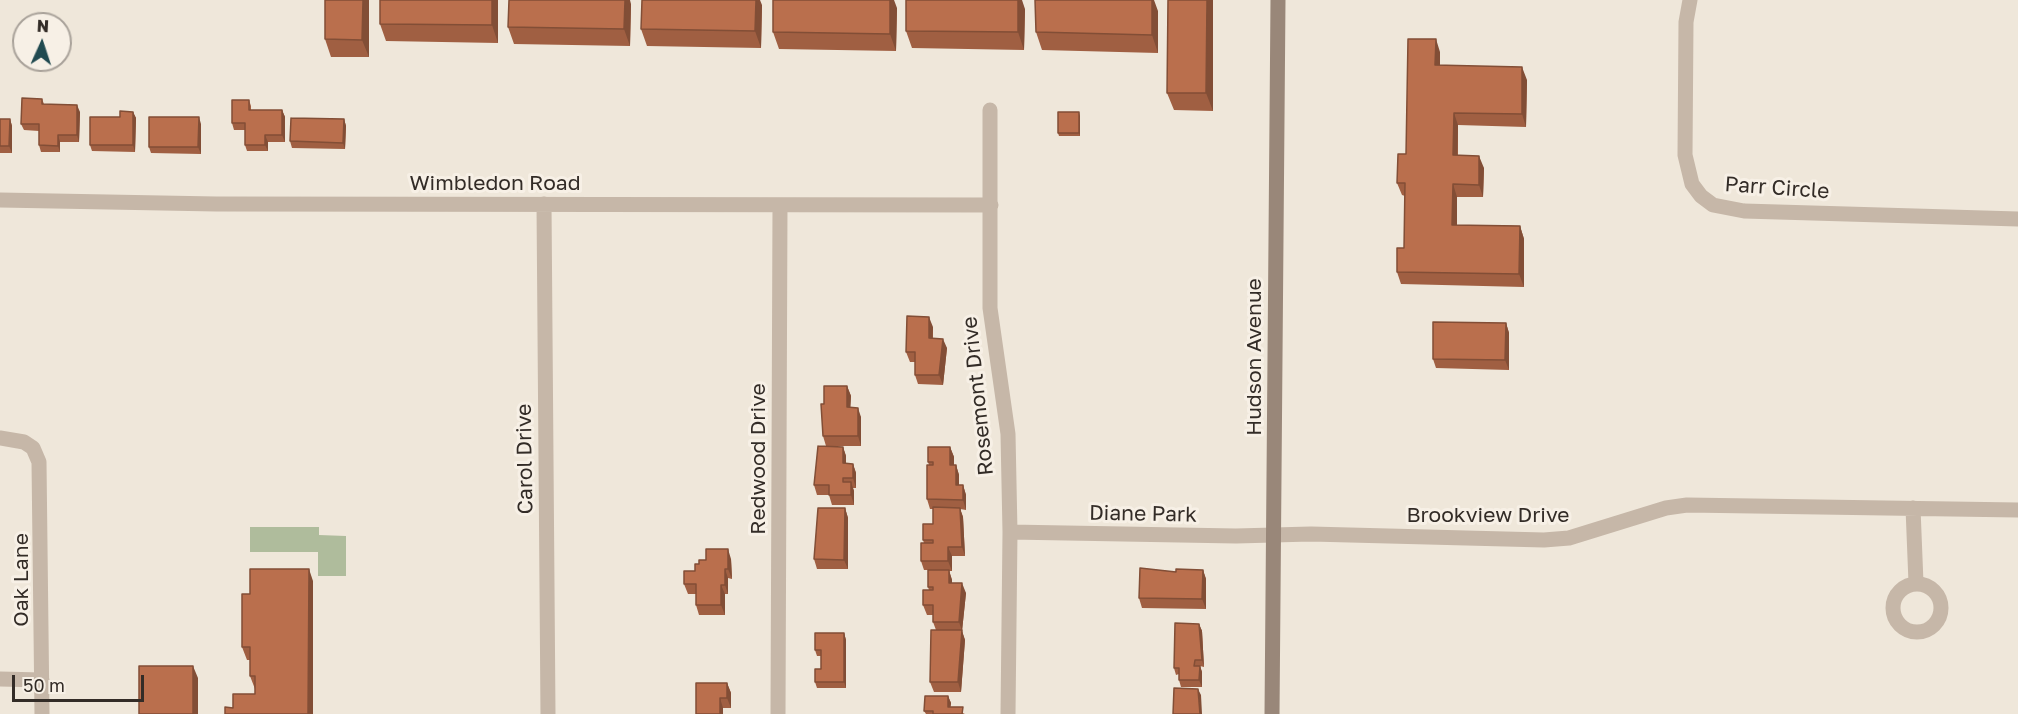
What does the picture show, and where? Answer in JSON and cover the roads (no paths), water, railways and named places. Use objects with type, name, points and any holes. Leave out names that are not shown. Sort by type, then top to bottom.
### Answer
[{"type":"main road","name":"Hudson Avenue","points":[[1272,714],[1278,0]]},
{"type":"street","name":"Parr Circle","points":[[1690,0],[1686,22],[1686,163],[1692,184],[1701,196],[1713,205],[1744,211],[2018,219]]},
{"type":"street","name":"Rosemont Drive","points":[[990,110],[990,308],[1008,434],[1010,532],[1008,714]]},
{"type":"street","name":"Wimbledon Road","points":[[0,200],[216,204],[991,205]]},
{"type":"street","name":"Carol Drive","points":[[544,204],[548,714]]},
{"type":"street","name":"Redwood Drive","points":[[778,714],[780,205]]},
{"type":"street","name":"Oak Lane","points":[[0,438],[24,442],[33,448],[42,478],[42,714]]},
{"type":"street","name":"Brookview Drive","points":[[1274,534],[1544,540],[1569,538],[1666,508],[1687,505],[2018,510]]},
{"type":"street","points":[[1913,508],[1916,584]]},
{"type":"street","name":"Diane Park","points":[[1010,532],[1236,536],[1274,534]]},
{"type":"street","points":[[0,679],[42,680]]}]
